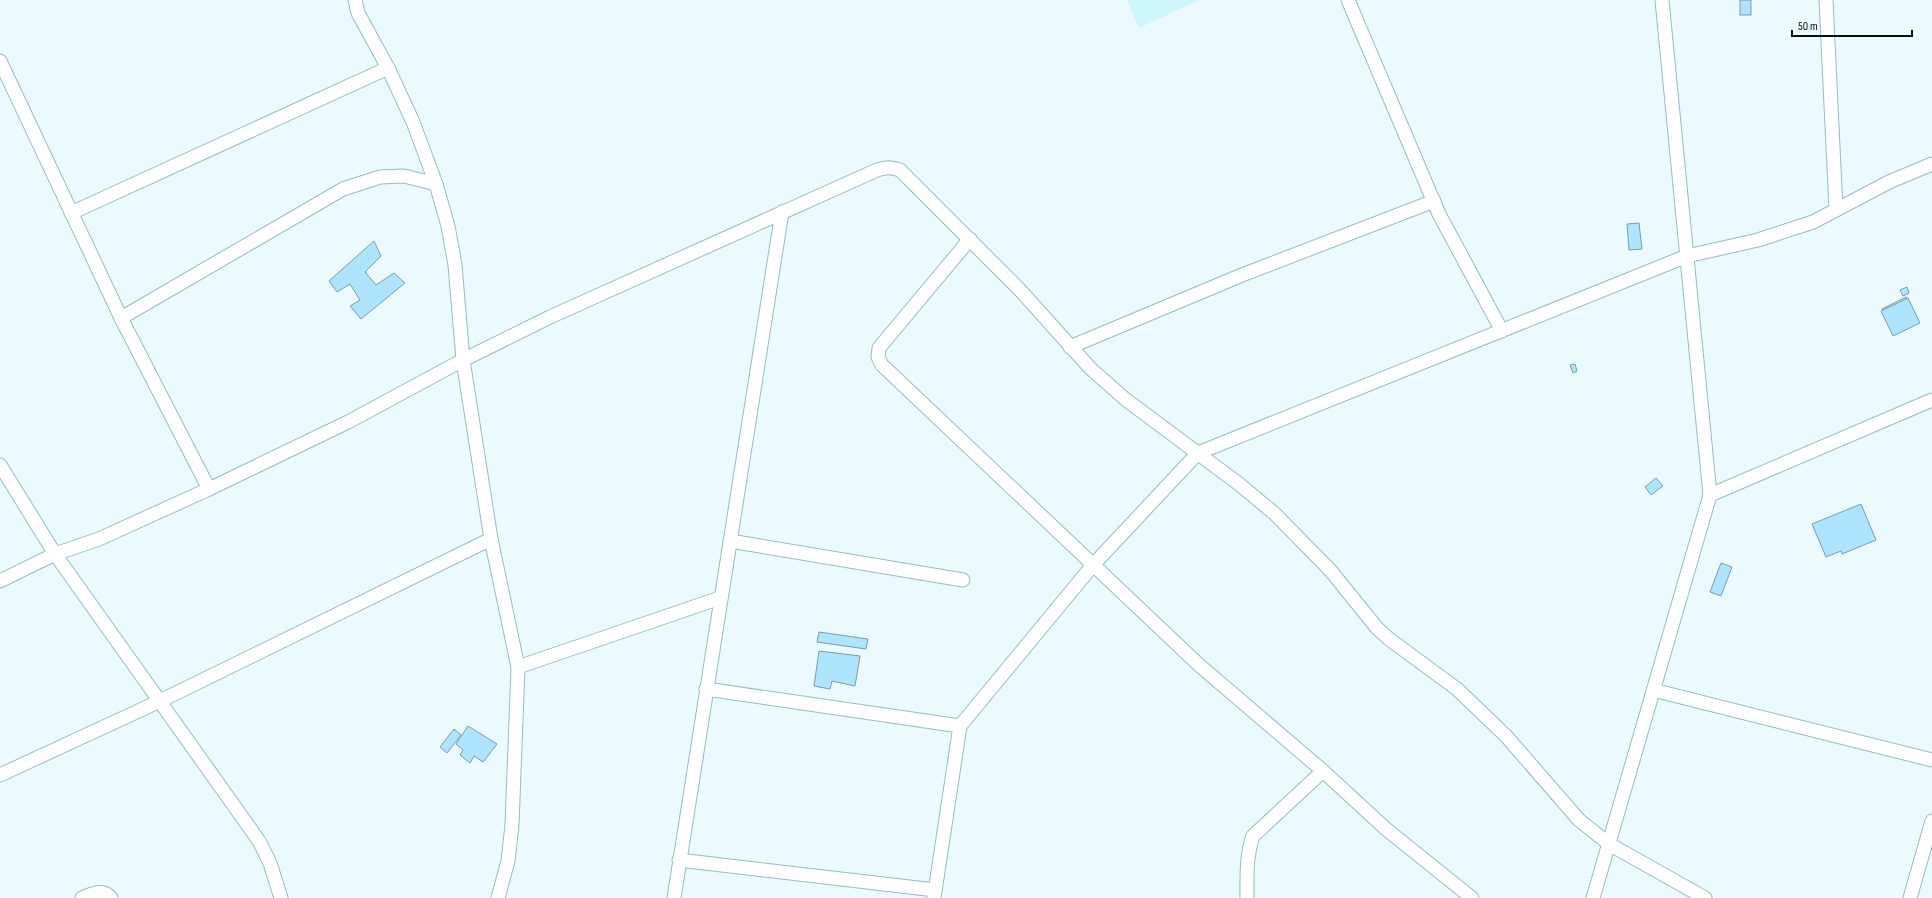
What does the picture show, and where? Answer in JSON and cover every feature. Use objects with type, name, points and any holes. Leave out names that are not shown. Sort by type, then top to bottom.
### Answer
[{"type":"street","points":[[355,0],[358,12],[388,68],[413,122],[436,184],[448,226],[455,264],[462,360],[491,539],[518,667],[512,825],[508,861],[498,898]]},
{"type":"street","points":[[1348,0],[1434,201],[1502,331]]},
{"type":"street","points":[[1593,898],[1710,495],[1662,0]]},
{"type":"street","points":[[1826,0],[1836,210]]},
{"type":"street","points":[[0,61],[121,318],[209,489]]},
{"type":"street","points":[[71,213],[388,68]]},
{"type":"street","points":[[679,860],[934,894],[960,726],[1093,565],[1198,453],[1502,331],[1554,308],[1687,256],[1758,240],[1813,222],[1889,182],[1932,164]]},
{"type":"street","points":[[0,581],[55,554],[99,539],[209,489],[348,422],[462,360],[550,318],[877,170],[886,167],[894,167],[900,170],[1020,290],[1090,368],[1126,398],[1276,514],[1330,570],[1377,628],[1457,689],[1506,736],[1579,820],[1609,844],[1705,898]]},
{"type":"street","points":[[121,318],[343,189],[380,177],[404,176],[436,184]]},
{"type":"street","points":[[1070,347],[1242,275],[1434,201]]},
{"type":"street","points":[[674,898],[720,598],[782,212]]},
{"type":"street","points":[[970,239],[879,348],[878,357],[882,365],[1199,665],[1323,771],[1386,829],[1472,898]]},
{"type":"street","points":[[1710,495],[1932,400]]},
{"type":"street","points":[[0,465],[55,554],[259,841],[270,863],[280,898]]},
{"type":"street","points":[[0,775],[160,701],[491,539]]},
{"type":"street","points":[[730,541],[962,580]]},
{"type":"street","points":[[518,667],[720,598]]},
{"type":"street","points":[[706,689],[960,726]]},
{"type":"street","points":[[1653,690],[1932,760]]},
{"type":"street","points":[[1247,898],[1248,849],[1253,836],[1323,771]]},
{"type":"street","points":[[1910,898],[1932,821]]},
{"type":"street","points":[[82,898],[98,892],[105,893],[111,898]]},
{"type":"shaded area","points":[[1127,0],[1199,0],[1139,28]]},
{"type":"building","points":[[1740,0],[1751,0],[1751,15],[1740,15]]},
{"type":"building","points":[[1639,223],[1642,249],[1629,250],[1627,224]]},
{"type":"building","points":[[374,241],[381,256],[365,272],[376,285],[394,273],[405,283],[361,319],[350,306],[360,300],[350,284],[337,292],[329,281]]},
{"type":"building","points":[[1907,287],[1909,293],[1903,296],[1900,290]]},
{"type":"building","points":[[1906,297],[1907,299],[1883,311],[1882,309]]},
{"type":"building","points":[[1908,298],[1920,323],[1893,336],[1881,311]]},
{"type":"building","points":[[1575,364],[1577,371],[1573,373],[1570,365]]},
{"type":"building","points":[[1656,478],[1663,486],[1651,495],[1645,487]]},
{"type":"building","points":[[1861,504],[1876,540],[1842,554],[1841,551],[1826,557],[1812,524]]},
{"type":"building","points":[[1721,563],[1732,567],[1721,596],[1710,592]]},
{"type":"building","points":[[819,632],[868,639],[866,649],[817,642]]},
{"type":"building","points":[[819,651],[860,656],[855,686],[832,681],[830,689],[814,686]]},
{"type":"building","points":[[468,726],[497,744],[483,762],[474,756],[470,763],[460,755],[463,750],[456,744]]},
{"type":"building","points":[[454,729],[461,735],[447,753],[440,747]]}]
